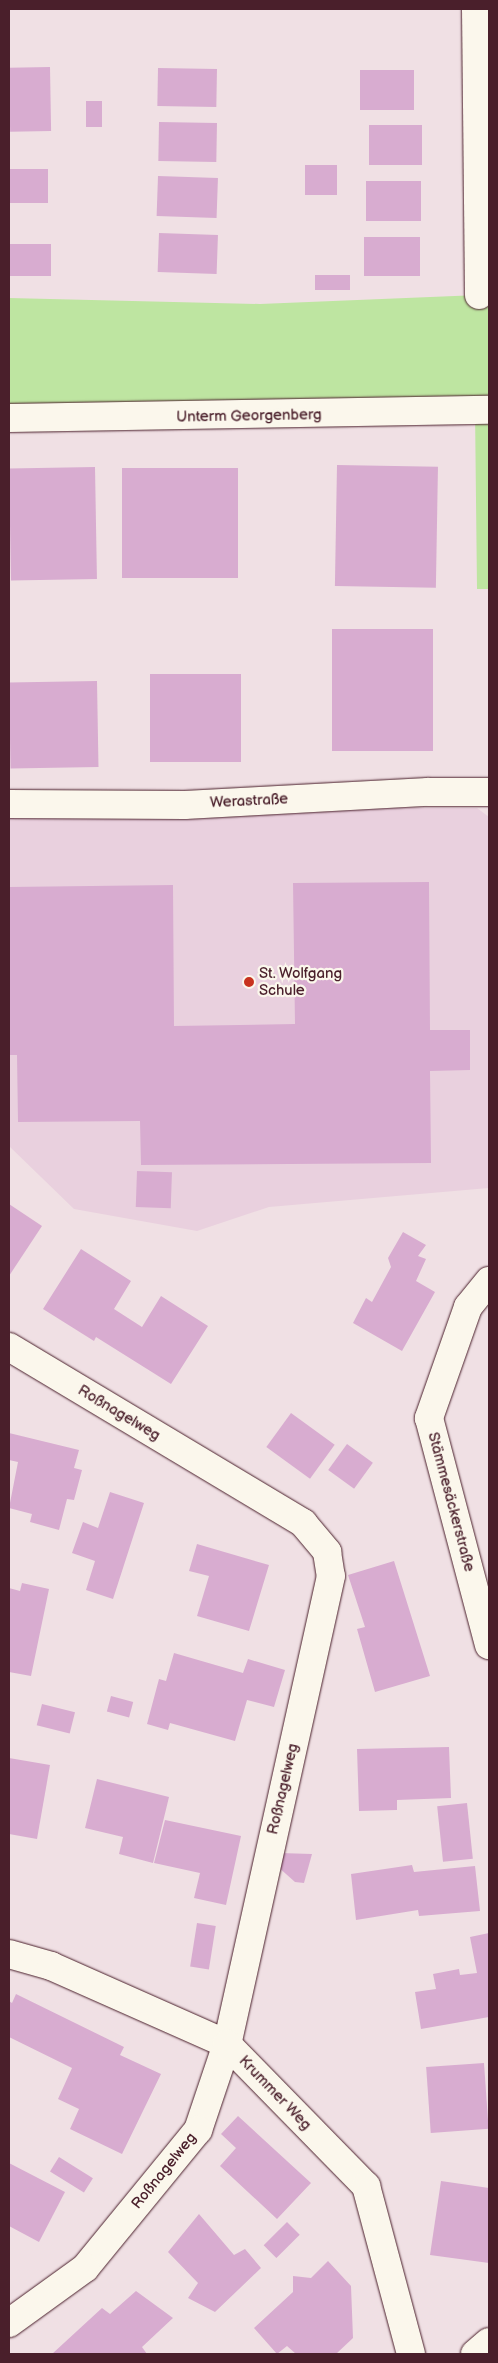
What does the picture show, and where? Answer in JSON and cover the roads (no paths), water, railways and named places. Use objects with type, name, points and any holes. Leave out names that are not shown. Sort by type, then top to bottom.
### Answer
[{"type":"street","points":[[476,9],[479,295]]},
{"type":"street","name":"Unterm Georgenberg","points":[[9,418],[489,410]]},
{"type":"street","name":"Werastraße","points":[[9,804],[185,805],[428,792],[489,792]]},
{"type":"street","name":"Stämmesäckerstraße","points":[[489,1281],[468,1307],[429,1418],[489,1646]]},
{"type":"street","name":"Roßnagelweg","points":[[9,1347],[303,1523],[327,1552],[330,1576],[227,2044],[198,2130],[84,2268],[9,2323]]},
{"type":"street","name":"Krummer Weg","points":[[9,1954],[51,1966],[227,2044],[366,2186],[411,2354]]},
{"type":"street","points":[[475,2354],[489,2342]]},
{"type":"place","name":"St. Wolfgang Schule","points":[[249,982]]}]
